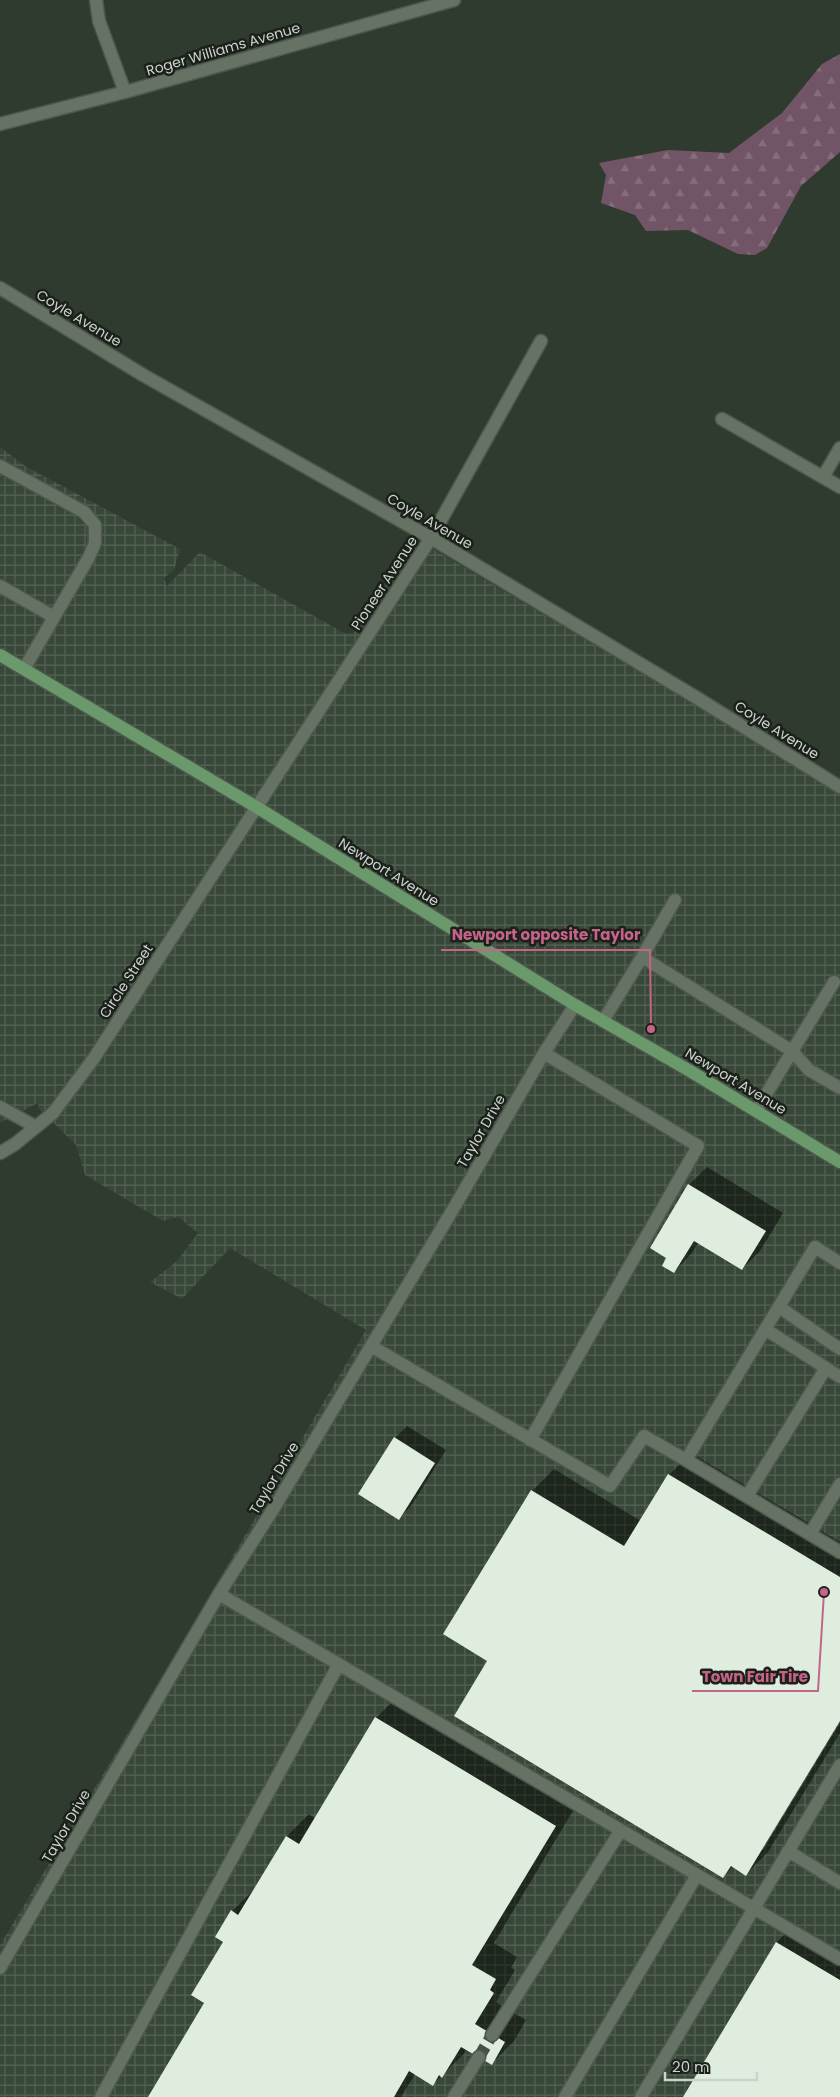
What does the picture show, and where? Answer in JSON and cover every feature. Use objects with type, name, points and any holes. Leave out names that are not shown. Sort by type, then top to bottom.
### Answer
[{"type":"main road","name":"Newport Avenue","points":[[0,655],[258,808],[575,1005],[840,1162]]},
{"type":"street","points":[[96,0],[99,21],[125,92]]},
{"type":"street","name":"Roger Williams Avenue","points":[[0,124],[125,92],[454,0]]},
{"type":"street","name":"Coyle Avenue","points":[[0,288],[143,375],[431,538],[697,698],[840,787]]},
{"type":"street","name":"Pioneer Avenue","points":[[258,808],[431,538],[541,341]]},
{"type":"street","points":[[722,419],[840,487]]},
{"type":"street","points":[[823,477],[840,448]]},
{"type":"street","points":[[0,466],[84,512],[96,525],[95,543],[89,557],[24,669]]},
{"type":"street","points":[[0,586],[54,617]]},
{"type":"street","name":"Circle Street","points":[[0,1153],[15,1144],[53,1113],[94,1058],[258,808]]},
{"type":"street","points":[[603,1021],[675,900]]},
{"type":"street","points":[[642,957],[792,1050],[810,1070],[840,1088]]},
{"type":"street","points":[[756,1111],[834,982]]},
{"type":"street","name":"Taylor Drive","points":[[0,1968],[219,1594],[279,1500],[544,1053],[575,1005]]},
{"type":"street","points":[[530,1440],[698,1146],[544,1053]]},
{"type":"street","points":[[0,1106],[36,1127]]},
{"type":"street","points":[[686,1460],[815,1247],[840,1263]]},
{"type":"street","points":[[779,1307],[840,1349]]},
{"type":"street","points":[[765,1329],[840,1377]]},
{"type":"street","points":[[815,1332],[840,1338]]},
{"type":"street","points":[[371,1346],[610,1486],[644,1436],[840,1552]]},
{"type":"street","points":[[747,1496],[826,1368]]},
{"type":"street","points":[[810,1534],[840,1484]]},
{"type":"street","points":[[219,1594],[840,1959]]},
{"type":"street","points":[[101,2097],[339,1664]]},
{"type":"street","points":[[641,2097],[788,1851],[836,1782],[840,1765]]},
{"type":"street","points":[[492,2035],[621,1830]]},
{"type":"street","points":[[788,1851],[840,1883]]},
{"type":"street","points":[[565,2097],[697,1875]]},
{"type":"street","points":[[454,2097],[479,2057]]},
{"type":"shaded area","points":[[0,447],[25,466],[180,549],[174,570],[164,578],[167,586],[200,552],[346,634],[355,632],[415,541],[423,543],[840,791],[840,2097],[0,2097],[0,1945],[157,1685],[366,1330],[230,1248],[182,1299],[150,1282],[176,1262],[198,1233],[178,1217],[163,1221],[85,1175],[76,1145],[39,1109],[38,1103],[0,1123]]},
{"type":"green space","points":[[840,54],[840,152],[801,186],[767,248],[755,255],[738,254],[688,230],[646,231],[635,215],[601,203],[606,175],[599,163],[668,150],[729,153],[782,113],[822,64]]},
{"type":"building","points":[[688,1184],[766,1231],[742,1270],[694,1241],[674,1273],[662,1266],[666,1258],[650,1248]]},
{"type":"building","points":[[394,1437],[435,1463],[399,1520],[358,1494]]},
{"type":"building","points":[[668,1474],[840,1577],[840,1721],[746,1876],[731,1866],[723,1878],[454,1716],[487,1661],[443,1634],[531,1490],[624,1546]]},
{"type":"building","points":[[375,1717],[556,1826],[472,1965],[496,1979],[490,1990],[494,1993],[475,2024],[505,2042],[492,2065],[461,2047],[442,2078],[439,2075],[433,2086],[409,2071],[394,2097],[148,2097],[204,2003],[191,1995],[223,1942],[215,1937],[231,1910],[238,1915],[286,1836],[299,1844]]},
{"type":"building","points":[[776,1942],[840,1980],[840,2097],[683,2097]]},
{"type":"tunnel","points":[[479,2057],[492,2035]]},
{"type":"place","name":"Newport opposite Taylor","points":[[651,1029]]},
{"type":"place","name":"Town Fair Tire","points":[[824,1592]]}]
